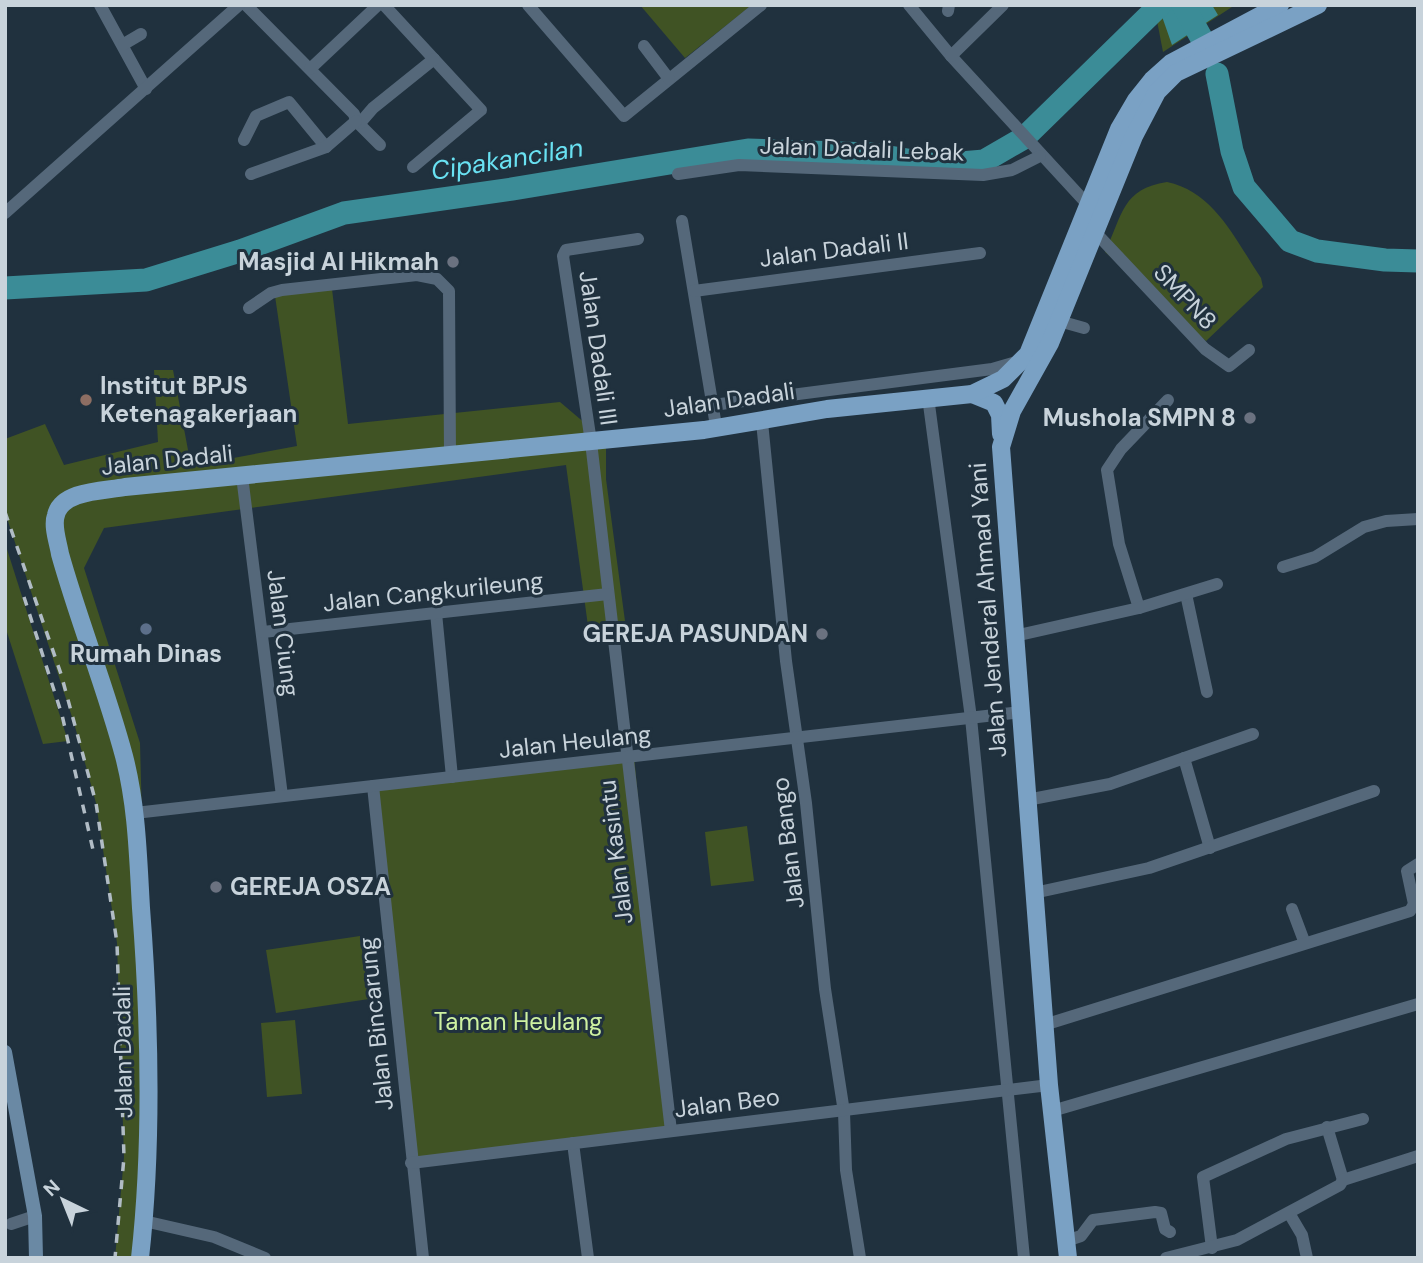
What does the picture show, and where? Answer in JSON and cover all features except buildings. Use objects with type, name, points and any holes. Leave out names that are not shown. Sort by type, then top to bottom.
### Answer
[{"type":"main road","name":"Jalan Jenderal Ahmad Yani","points":[[1239,35],[1280,5]]},
{"type":"main road","name":"Jalan Jenderal Ahmad Yani","points":[[1026,357],[1088,206],[1126,133],[1157,92],[1190,60],[1239,35],[1318,5]]},
{"type":"main road","name":"Jalan Jenderal Ahmad Yani","points":[[1067,1250],[1044,1025],[1001,447],[1015,404],[1043,358],[1096,233],[1126,133]]},
{"type":"main road","name":"Jalan Dadali","points":[[140,1258],[150,1222],[149,1063],[146,971],[135,813],[124,756],[60,554],[56,514],[61,505],[77,495],[591,442],[762,422],[827,409],[972,394],[1003,379],[1026,357]]},
{"type":"main road","points":[[972,394],[989,399],[998,410],[1001,447]]},
{"type":"main road","points":[[5,1052],[35,1216],[36,1258]]},
{"type":"street","points":[[100,5],[124,44],[146,89]]},
{"type":"street","points":[[5,213],[239,5]]},
{"type":"street","points":[[246,5],[354,114],[380,145]]},
{"type":"street","points":[[310,69],[378,5]]},
{"type":"street","points":[[384,5],[399,10],[435,60],[481,110],[413,167]]},
{"type":"street","points":[[528,5],[624,116],[761,5]]},
{"type":"street","points":[[909,5],[950,56],[1024,133],[1040,156],[1088,206],[1096,233]]},
{"type":"street","points":[[950,56],[1003,5]]},
{"type":"street","points":[[124,44],[141,34]]},
{"type":"street","points":[[644,46],[669,79]]},
{"type":"street","points":[[251,174],[326,147],[435,60]]},
{"type":"street","points":[[244,140],[256,116],[289,102],[326,147]]},
{"type":"street","name":"Jalan Dadali Lebak","points":[[678,174],[739,165],[983,175],[1012,170],[1040,156]]},
{"type":"street","points":[[682,221],[716,426]]},
{"type":"street","name":"SMPN8","points":[[1096,233],[1205,349],[1224,364],[1229,366],[1250,349]]},
{"type":"street","name":"Jalan Dadali III","points":[[591,442],[563,256],[565,250],[638,239]]},
{"type":"street","name":"Jalan Dadali II","points":[[694,291],[980,253]]},
{"type":"street","points":[[248,308],[271,293],[282,290],[416,275],[437,279],[449,291],[450,456]]},
{"type":"street","points":[[1059,321],[1084,328]]},
{"type":"street","points":[[713,405],[992,369],[1026,357]]},
{"type":"street","points":[[937,375],[936,396],[971,718],[1024,1258]]},
{"type":"street","points":[[889,382],[894,402]]},
{"type":"street","points":[[819,391],[827,409]]},
{"type":"street","points":[[1139,608],[1119,544],[1107,470],[1121,449],[1168,400]]},
{"type":"street","name":"Jalan Bango","points":[[762,422],[825,989],[844,1112],[846,1170],[860,1258]]},
{"type":"street","name":"Jalan Kasintu","points":[[591,442],[671,1131]]},
{"type":"street","name":"Jalan Ciung","points":[[242,476],[282,796]]},
{"type":"street","points":[[1283,567],[1315,557],[1364,527],[1386,521],[1418,520]]},
{"type":"street","points":[[1015,636],[1139,608],[1216,584]]},
{"type":"street","name":"Jalan Cangkurileung","points":[[263,632],[607,594]]},
{"type":"street","points":[[1186,594],[1207,692]]},
{"type":"street","points":[[436,613],[452,777]]},
{"type":"street","name":"Jalan Heulang","points":[[135,813],[1021,712]]},
{"type":"street","points":[[1027,800],[1110,784],[1253,734]]},
{"type":"street","points":[[1184,758],[1210,848]]},
{"type":"street","name":"Jalan Bincarung","points":[[373,786],[411,1163],[424,1258]]},
{"type":"street","points":[[1034,893],[1149,868],[1374,791]]},
{"type":"street","points":[[1044,1025],[1410,911],[1414,904],[1407,871],[1418,864]]},
{"type":"street","points":[[1292,909],[1304,942]]},
{"type":"street","points":[[1052,1111],[1418,1004]]},
{"type":"street","name":"Jalan Beo","points":[[411,1163],[1049,1085]]},
{"type":"street","points":[[1212,1248],[1203,1177],[1263,1149],[1327,1127],[1363,1119]]},
{"type":"street","points":[[1327,1127],[1343,1180]]},
{"type":"street","points":[[573,1143],[587,1258]]},
{"type":"street","points":[[1166,1258],[1237,1240],[1340,1185],[1343,1180],[1418,1156]]},
{"type":"street","points":[[1067,1250],[1093,1220],[1155,1212],[1161,1213],[1165,1229],[1170,1232]]},
{"type":"street","points":[[1289,1213],[1301,1235],[1307,1258]]},
{"type":"street","points":[[8,1225],[35,1216]]},
{"type":"street","points":[[150,1222],[214,1237],[265,1258]]},
{"type":"green space","points":[[640,5],[752,5],[685,58]]},
{"type":"green space","points":[[1154,5],[1235,5],[1163,52]]},
{"type":"green space","points":[[1167,182],[1184,187],[1211,207],[1233,234],[1261,278],[1263,287],[1206,341],[1105,252],[1132,197],[1152,185]]},
{"type":"green space","points":[[332,289],[348,424],[560,402],[606,441],[606,479],[625,621],[588,626],[566,465],[104,528],[84,568],[140,743],[146,971],[140,1258],[115,1258],[124,1157],[117,943],[96,803],[74,723],[5,512],[5,439],[45,424],[64,465],[158,442],[154,370],[173,370],[191,466],[297,446],[275,296]]},
{"type":"green space","points":[[5,543],[68,741],[43,744],[5,626]]},
{"type":"green space","name":"Taman Heulang","points":[[634,756],[671,1131],[411,1163],[373,786]]},
{"type":"green space","points":[[747,826],[754,881],[711,886],[705,832]]},
{"type":"green space","points":[[360,936],[369,999],[276,1013],[266,950]]},
{"type":"green space","points":[[295,1020],[302,1094],[267,1097],[261,1023]]},
{"type":"water","points":[[1158,5],[1212,5],[1218,15],[1172,45]]},
{"type":"waterway","name":"Cipakancilan","points":[[1030,132],[1160,5]]},
{"type":"waterway","points":[[1183,5],[1202,39]]},
{"type":"waterway","points":[[1217,74],[1232,151],[1244,187],[1290,241],[1317,251],[1385,260],[1418,261]]},
{"type":"waterway","name":"Cipakancilan","points":[[5,288],[146,280],[240,251],[344,213],[512,189],[748,150],[872,154],[937,165],[984,161],[1022,139]]},
{"type":"railway","points":[[5,512],[61,674],[96,803],[117,943],[124,1157],[115,1258]]},
{"type":"railway","points":[[24,597],[62,715],[94,854]]},
{"type":"place","name":"Masjid Al Hikmah","points":[[453,262]]},
{"type":"place","name":"Institut BPJS Ketenagakerjaan","points":[[86,400]]},
{"type":"place","name":"Mushola SMPN 8","points":[[1250,418]]},
{"type":"place","name":"Rumah Dinas","points":[[146,629]]},
{"type":"place","name":"GEREJA PASUNDAN","points":[[822,634]]},
{"type":"place","name":"GEREJA OSZA","points":[[216,887]]}]
